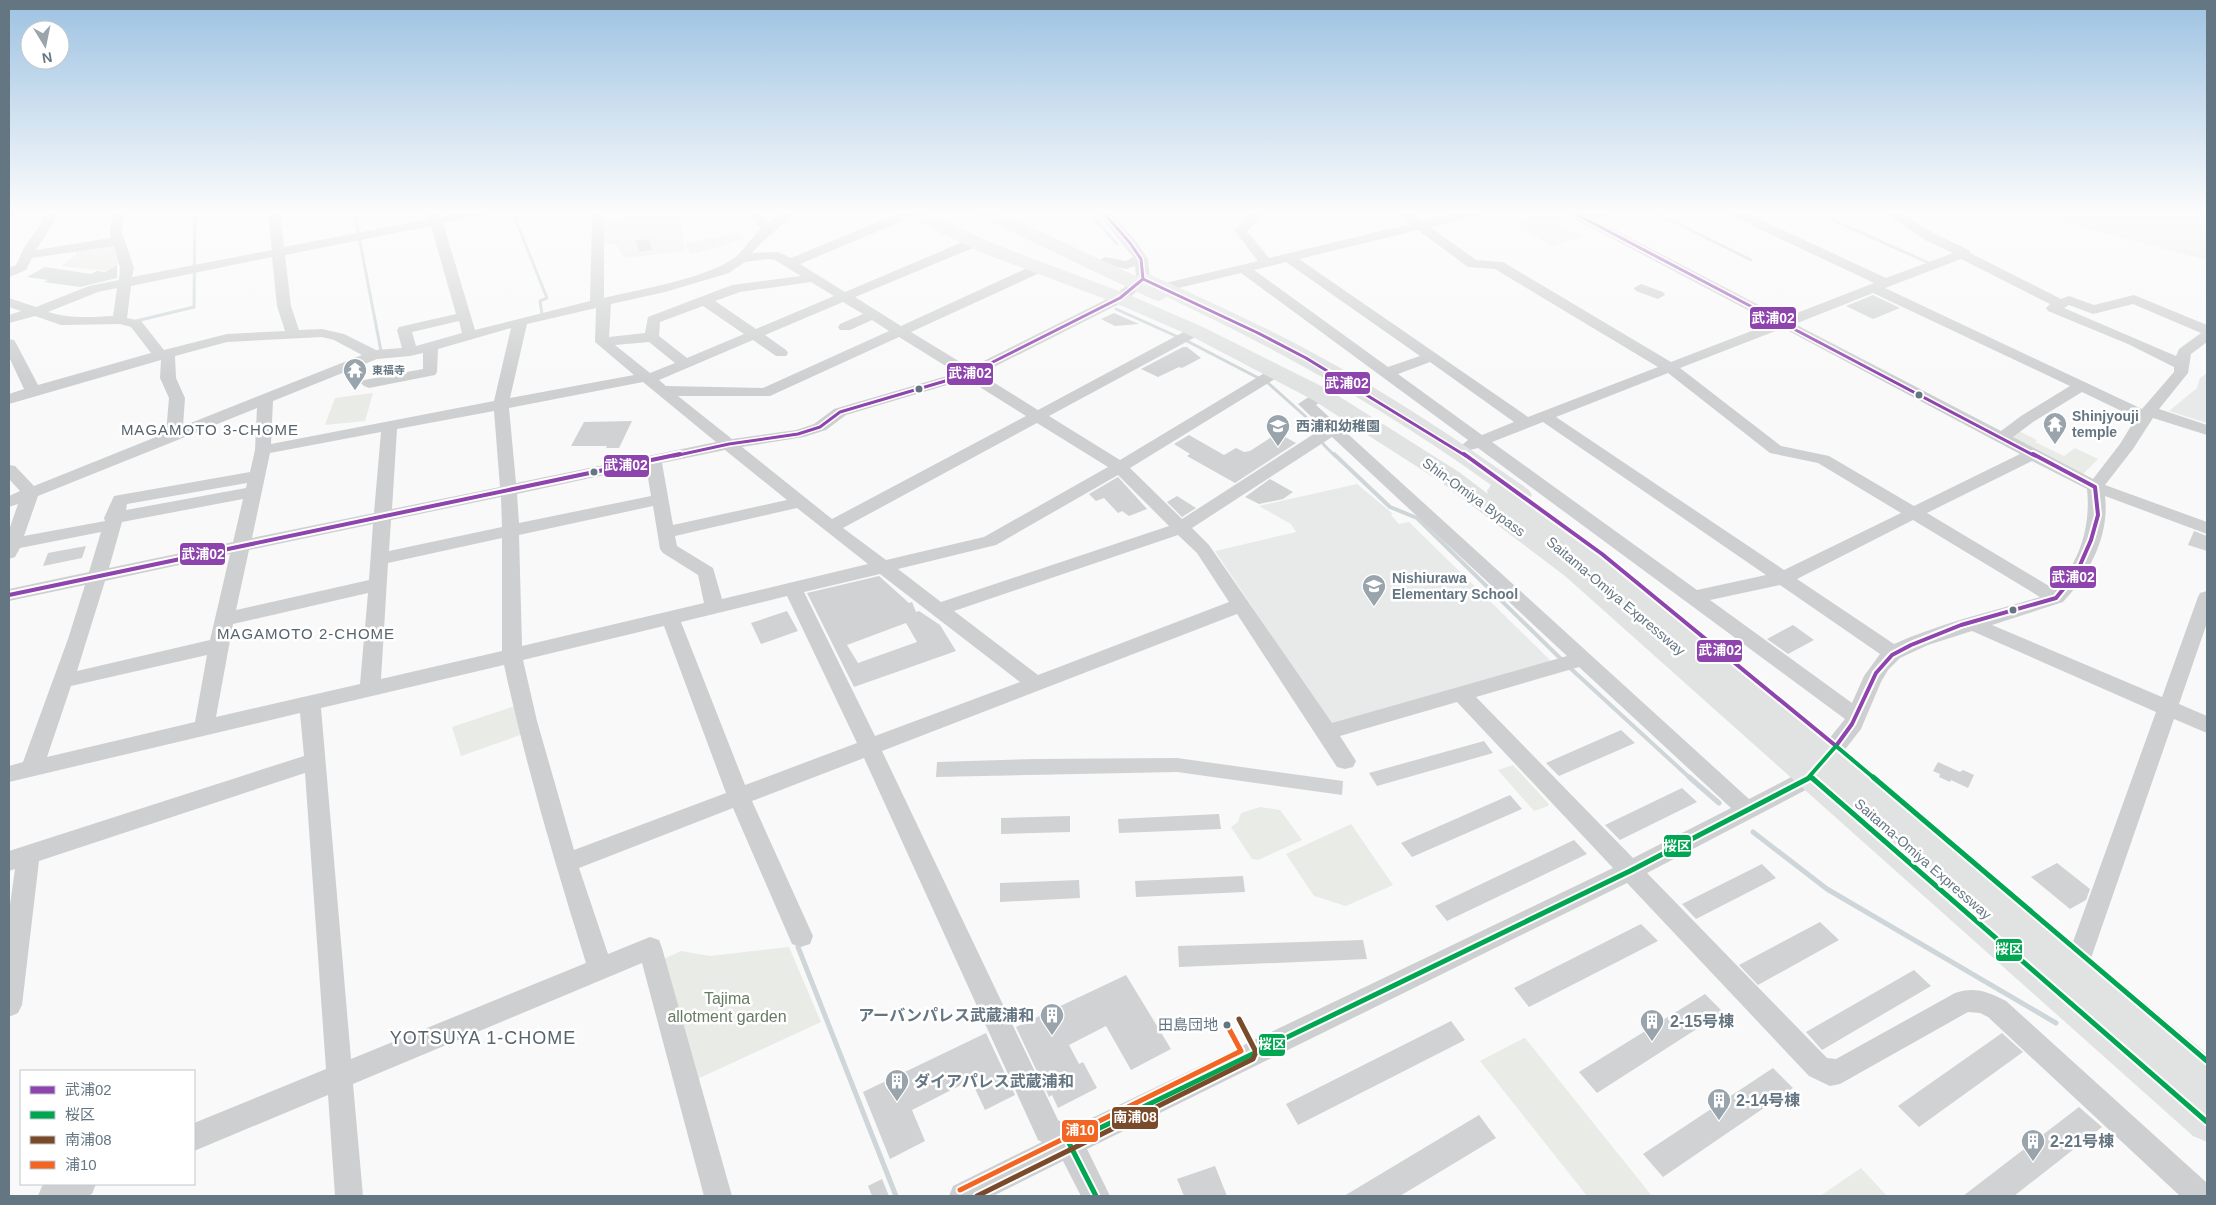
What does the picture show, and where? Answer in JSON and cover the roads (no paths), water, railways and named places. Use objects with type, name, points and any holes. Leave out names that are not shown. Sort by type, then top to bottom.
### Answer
[{"type":"highway","name":"Saitama-Omiya Expressway","points":[[1066,267],[1175,313],[1236,343],[1374,419],[1477,487],[1584,568],[1681,649],[2207,1105]]},
{"type":"highway","name":"Saitama-Omiya Expressway","points":[[1097,267],[1294,363],[1435,446],[1495,488],[1610,574],[1696,644],[2207,1079]]},
{"type":"highway","name":"Shin-Omiya Bypass","points":[[1123,267],[1157,279],[1373,397],[1468,446],[1836,746],[2207,1061]]},
{"type":"highway","points":[[1131,267],[1157,279]]},
{"type":"highway","name":"Shin-Omiya Bypass","points":[[1039,268],[1120,298],[1186,336],[1268,377],[1322,395],[1450,477],[1574,570],[2207,1122]]},
{"type":"street","points":[[9,273],[21,267]]},
{"type":"street","points":[[120,320],[127,267]]},
{"type":"street","points":[[9,319],[35,312],[94,289],[205,267]]},
{"type":"street","points":[[280,267],[284,306],[293,333]]},
{"type":"street","points":[[450,267],[470,336]]},
{"type":"street","points":[[600,267],[602,342]]},
{"type":"street","points":[[9,502],[374,355],[410,352],[520,322],[660,289],[728,267]]},
{"type":"street","points":[[797,267],[1120,467],[1203,549],[1327,732],[1344,761]]},
{"type":"street","points":[[263,450],[648,378],[844,297],[922,267]]},
{"type":"street","points":[[1148,267],[1157,279]]},
{"type":"street","points":[[9,595],[730,444],[798,434],[820,427],[840,412],[968,374],[1157,279],[1247,267]]},
{"type":"street","points":[[1303,267],[1526,423]]},
{"type":"street","points":[[1502,267],[1669,367],[1776,450],[1823,459],[2056,598]]},
{"type":"street","points":[[1677,267],[2095,487],[2207,528]]},
{"type":"street","points":[[1843,267],[2080,386],[2147,414],[2207,430]]},
{"type":"street","points":[[1468,446],[1928,267]]},
{"type":"street","points":[[1987,267],[2061,304]]},
{"type":"street","points":[[665,392],[765,393],[1039,268]]},
{"type":"street","points":[[1243,268],[1385,373],[1468,446],[1694,597],[1856,717]]},
{"type":"street","points":[[652,337],[653,320],[737,288],[814,278]]},
{"type":"street","points":[[1642,288],[1658,295]]},
{"type":"street","points":[[2181,364],[2053,308],[2069,300],[2093,310],[2134,299],[2207,330]]},
{"type":"street","points":[[705,301],[781,352]]},
{"type":"street","points":[[9,302],[61,321],[120,320],[136,324],[164,354],[168,378],[177,398],[174,436]]},
{"type":"street","points":[[845,327],[873,315]]},
{"type":"street","points":[[410,352],[404,330],[464,316]]},
{"type":"street","points":[[520,322],[501,404],[510,531],[512,655],[527,720],[566,863],[600,967]]},
{"type":"street","points":[[9,399],[164,354],[227,338],[293,333],[322,333],[339,337],[374,355]]},
{"type":"street","points":[[963,1196],[1271,1044],[1630,871],[1811,777],[1856,717],[1871,681],[1881,665],[1893,653],[1921,640],[1971,623],[2056,598],[2068,587],[2089,545],[2097,517],[2095,487],[2127,446],[2147,414],[2181,373],[2184,352],[2202,336],[2207,335]]},
{"type":"street","points":[[831,527],[1186,336]]},
{"type":"street","points":[[602,342],[652,337],[685,364]]},
{"type":"street","points":[[602,342],[831,527],[937,610],[1035,683]]},
{"type":"street","points":[[9,343],[12,359],[33,391]]},
{"type":"street","points":[[369,384],[430,372],[431,346]]},
{"type":"street","points":[[1385,373],[1431,357]]},
{"type":"street","points":[[9,774],[793,589],[990,540],[1120,467],[1268,377]]},
{"type":"street","points":[[2002,438],[2027,418],[2080,386]]},
{"type":"street","points":[[1322,395],[1306,404],[1747,810]]},
{"type":"street","points":[[204,728],[219,645],[263,450],[265,399]]},
{"type":"street","points":[[1544,416],[1893,653]]},
{"type":"street","points":[[370,688],[389,427]]},
{"type":"street","points":[[937,610],[1180,528],[1333,428]]},
{"type":"street","points":[[1694,597],[1783,578],[2033,454]]},
{"type":"street","points":[[653,460],[669,548],[707,572],[714,607]]},
{"type":"street","points":[[9,470],[31,493]]},
{"type":"street","points":[[74,493],[79,474]]},
{"type":"street","points":[[32,768],[78,639],[120,500],[255,484]]},
{"type":"street","points":[[11,549],[31,493]]},
{"type":"street","points":[[378,559],[660,499]]},
{"type":"street","points":[[666,532],[800,502]]},
{"type":"street","points":[[11,549],[112,522]]},
{"type":"street","points":[[225,619],[376,585]]},
{"type":"street","points":[[793,589],[869,746],[1050,1132],[1069,1143],[1096,1196]]},
{"type":"street","points":[[2082,953],[2168,708],[2200,640],[2207,597]]},
{"type":"street","points":[[566,863],[1241,605]]},
{"type":"street","points":[[670,618],[739,797],[801,936]]},
{"type":"street","points":[[1971,623],[2207,725]]},
{"type":"street","points":[[63,681],[219,645]]},
{"type":"street","points":[[1327,732],[1584,658]]},
{"type":"street","points":[[1460,694],[1823,1070],[1835,1073],[1840,1071],[1964,1001],[1977,1000],[1987,1003],[1997,1008],[2201,1196]]},
{"type":"street","points":[[310,704],[350,1196]]},
{"type":"street","points":[[9,1005],[19,857],[314,762]]},
{"type":"street","points":[[195,1137],[600,967],[650,948],[718,1196]]},
{"type":"street","points":[[52,1196],[80,1185]]},
{"type":"waterway","points":[[136,321],[194,307],[194,267]]},
{"type":"waterway","points":[[365,267],[381,351]]},
{"type":"waterway","points":[[535,267],[547,298],[540,301],[542,314]]},
{"type":"waterway","points":[[1116,309],[1187,341],[1268,383],[1305,416],[1324,445],[1335,456]]},
{"type":"waterway","points":[[1334,454],[1390,507],[1417,518],[1562,660]]},
{"type":"waterway","points":[[1569,667],[1690,778]]},
{"type":"waterway","points":[[1689,777],[1719,803]]},
{"type":"waterway","points":[[1753,832],[1827,889],[2056,1023]]},
{"type":"waterway","points":[[798,947],[896,1196]]},
{"type":"place","name":"東福寺","points":[[355,391]]},
{"type":"place","name":"Shinjyouji temple","points":[[2055,445]]},
{"type":"place","name":"西浦和幼稚園","points":[[1278,447]]},
{"type":"place","name":"Nishiurawa Elementary School","points":[[1374,607]]},
{"type":"place","name":"田島団地","points":[[1227,1025]]},
{"type":"place","name":"アーバンパレス武蔵浦和","points":[[1052,1036]]},
{"type":"place","name":"2-15号棟","points":[[1652,1042]]},
{"type":"place","name":"ダイアパレス武蔵浦和","points":[[897,1102]]},
{"type":"place","name":"2-14号棟","points":[[1719,1121]]},
{"type":"place","name":"2-21号棟","points":[[2033,1162]]},
{"type":"district","name":"MAGAMOTO 3-CHOME","points":[[210,430]]},
{"type":"district","name":"MAGAMOTO 2-CHOME","points":[[306,634]]},
{"type":"district","name":"YOTSUYA 1-CHOME","points":[[483,1038]]},
{"type":"park label","name":"Tajima allotment garden","points":[[727,1007]]}]
